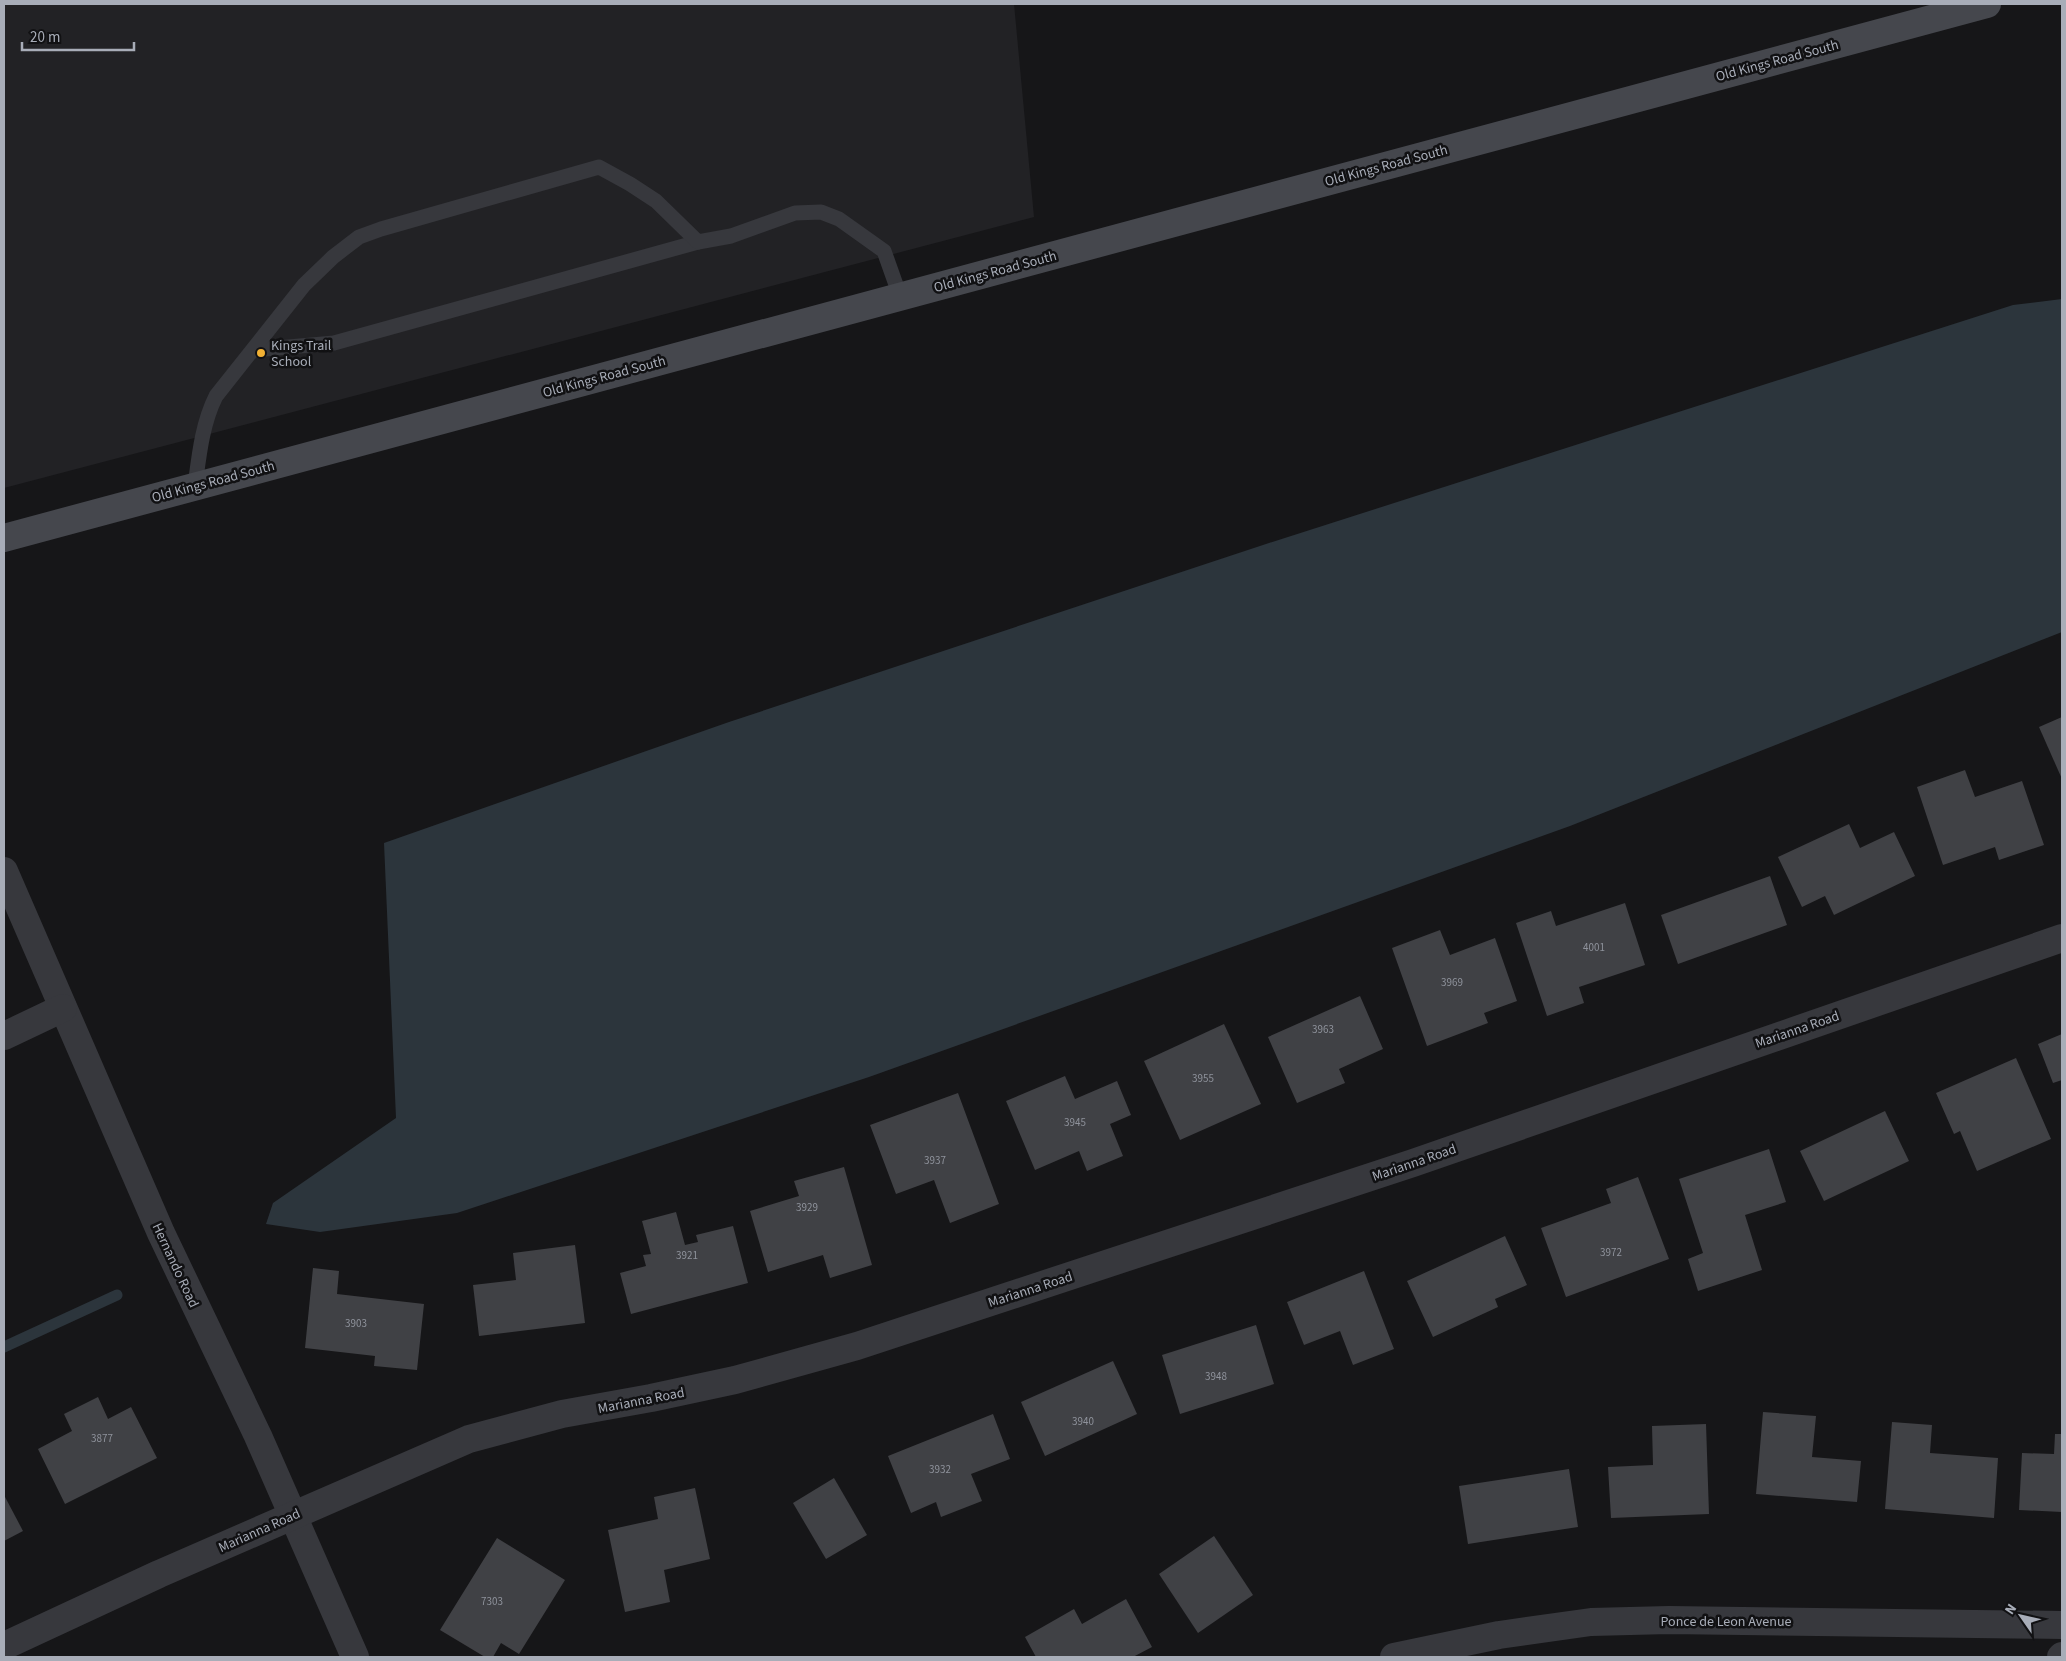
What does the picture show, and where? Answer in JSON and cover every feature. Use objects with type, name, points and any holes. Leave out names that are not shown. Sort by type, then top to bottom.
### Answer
[{"type":"street","name":"Old Kings Road South","points":[[4,538],[1987,4]]},
{"type":"street","name":"Hernando Road","points":[[4,871],[161,1233],[258,1436],[354,1657]]},
{"type":"street","name":"Marianna Road","points":[[4,1646],[159,1574],[469,1439],[562,1414],[735,1380],[857,1346],[1413,1163],[2062,938]]},
{"type":"street","points":[[4,1036],[63,1008]]},
{"type":"street","name":"Ponce de Leon Avenue","points":[[1394,1657],[1499,1635],[1591,1622],[1669,1620],[2062,1624]]},
{"type":"lane","points":[[195,486],[201,443],[209,409],[216,396],[304,285],[333,257],[359,237],[381,229],[599,167],[656,201],[698,242]]},
{"type":"lane","points":[[253,350],[334,343],[698,242],[731,236],[795,213],[821,212],[839,219],[884,251],[900,296]]},
{"type":"shaded area","name":"Kings Trail School","points":[[4,4],[1014,4],[1034,217],[4,488]]},
{"type":"shaded area","points":[[2062,299],[2062,632],[1570,826],[869,1077],[457,1213],[320,1232],[266,1224],[273,1203],[396,1118],[384,843],[729,722],[1266,544],[2013,305]]},
{"type":"building","points":[[2062,717],[2062,779],[2039,727]]},
{"type":"building","points":[[1965,770],[1975,797],[2022,781],[2044,845],[1999,860],[1995,847],[1943,865],[1917,787]]},
{"type":"building","points":[[1849,824],[1860,848],[1894,832],[1915,876],[1834,915],[1825,896],[1802,907],[1778,857]]},
{"type":"building","points":[[1770,876],[1787,925],[1678,964],[1661,915]]},
{"type":"building","points":[[1625,903],[1645,965],[1579,987],[1584,1003],[1547,1016],[1516,923],[1551,911],[1556,926]]},
{"type":"building","points":[[1440,930],[1450,955],[1495,938],[1517,1001],[1484,1013],[1488,1023],[1427,1046],[1392,948]]},
{"type":"building","points":[[1360,996],[1383,1049],[1339,1069],[1345,1083],[1297,1103],[1268,1037]]},
{"type":"building","points":[[1224,1024],[1261,1104],[1180,1140],[1144,1061]]},
{"type":"building","points":[[2062,1034],[2062,1080],[2053,1083],[2038,1044]]},
{"type":"building","points":[[2016,1058],[2051,1139],[1977,1171],[1960,1131],[1954,1134],[1936,1093]]},
{"type":"building","points":[[1065,1076],[1075,1099],[1117,1081],[1131,1115],[1110,1124],[1123,1156],[1087,1171],[1079,1151],[1035,1170],[1006,1101]]},
{"type":"building","points":[[958,1093],[999,1204],[950,1223],[934,1180],[896,1194],[870,1125]]},
{"type":"building","points":[[1885,1111],[1909,1161],[1824,1201],[1800,1151]]},
{"type":"building","points":[[1769,1149],[1786,1202],[1745,1215],[1762,1270],[1698,1291],[1688,1259],[1703,1253],[1679,1179]]},
{"type":"building","points":[[844,1167],[872,1265],[830,1278],[823,1255],[768,1272],[750,1211],[799,1196],[794,1181]]},
{"type":"building","points":[[1638,1177],[1669,1259],[1566,1297],[1541,1228],[1611,1203],[1606,1189]]},
{"type":"building","points":[[676,1212],[685,1245],[698,1242],[696,1235],[733,1226],[748,1283],[631,1314],[620,1273],[646,1266],[643,1255],[651,1254],[642,1221]]},
{"type":"building","points":[[1505,1236],[1527,1285],[1495,1299],[1498,1307],[1433,1337],[1407,1281]]},
{"type":"building","points":[[575,1245],[585,1323],[479,1336],[473,1285],[516,1280],[513,1253]]},
{"type":"building","points":[[313,1268],[339,1271],[337,1294],[424,1304],[417,1370],[374,1366],[375,1356],[305,1348]]},
{"type":"building","points":[[1364,1271],[1394,1349],[1353,1365],[1340,1331],[1304,1345],[1287,1302]]},
{"type":"building","points":[[1256,1325],[1274,1384],[1180,1414],[1162,1355]]},
{"type":"building","points":[[1113,1361],[1137,1414],[1045,1456],[1021,1402]]},
{"type":"building","points":[[98,1397],[108,1419],[131,1407],[157,1458],[65,1504],[38,1449],[72,1431],[64,1414]]},
{"type":"building","points":[[1763,1412],[1816,1416],[1812,1457],[1861,1461],[1857,1502],[1756,1494]]},
{"type":"building","points":[[993,1414],[1010,1459],[971,1474],[982,1501],[941,1517],[936,1502],[911,1513],[888,1456]]},
{"type":"building","points":[[1892,1422],[1932,1425],[1930,1453],[1998,1458],[1994,1518],[1885,1509]]},
{"type":"building","points":[[1706,1424],[1709,1514],[1611,1518],[1608,1467],[1653,1465],[1652,1426]]},
{"type":"building","points":[[2055,1434],[2062,1434],[2062,1512],[2019,1510],[2022,1453],[2054,1454]]},
{"type":"building","points":[[1569,1469],[1578,1527],[1468,1544],[1459,1486]]},
{"type":"building","points":[[834,1478],[867,1535],[826,1559],[793,1503]]},
{"type":"building","points":[[695,1488],[710,1559],[664,1570],[670,1602],[625,1612],[608,1530],[658,1519],[654,1497]]},
{"type":"building","points":[[4,1495],[23,1531],[4,1541]]},
{"type":"building","points":[[1214,1536],[1253,1595],[1198,1633],[1159,1574]]},
{"type":"building","points":[[497,1538],[565,1580],[519,1654],[501,1643],[493,1657],[485,1657],[440,1630]]},
{"type":"building","points":[[1126,1599],[1152,1647],[1133,1657],[1036,1657],[1025,1637],[1074,1609],[1082,1624]]},
{"type":"waterway","points":[[4,1347],[117,1295]]},
{"type":"place","name":"Kings Trail School","points":[[261,353]]}]
